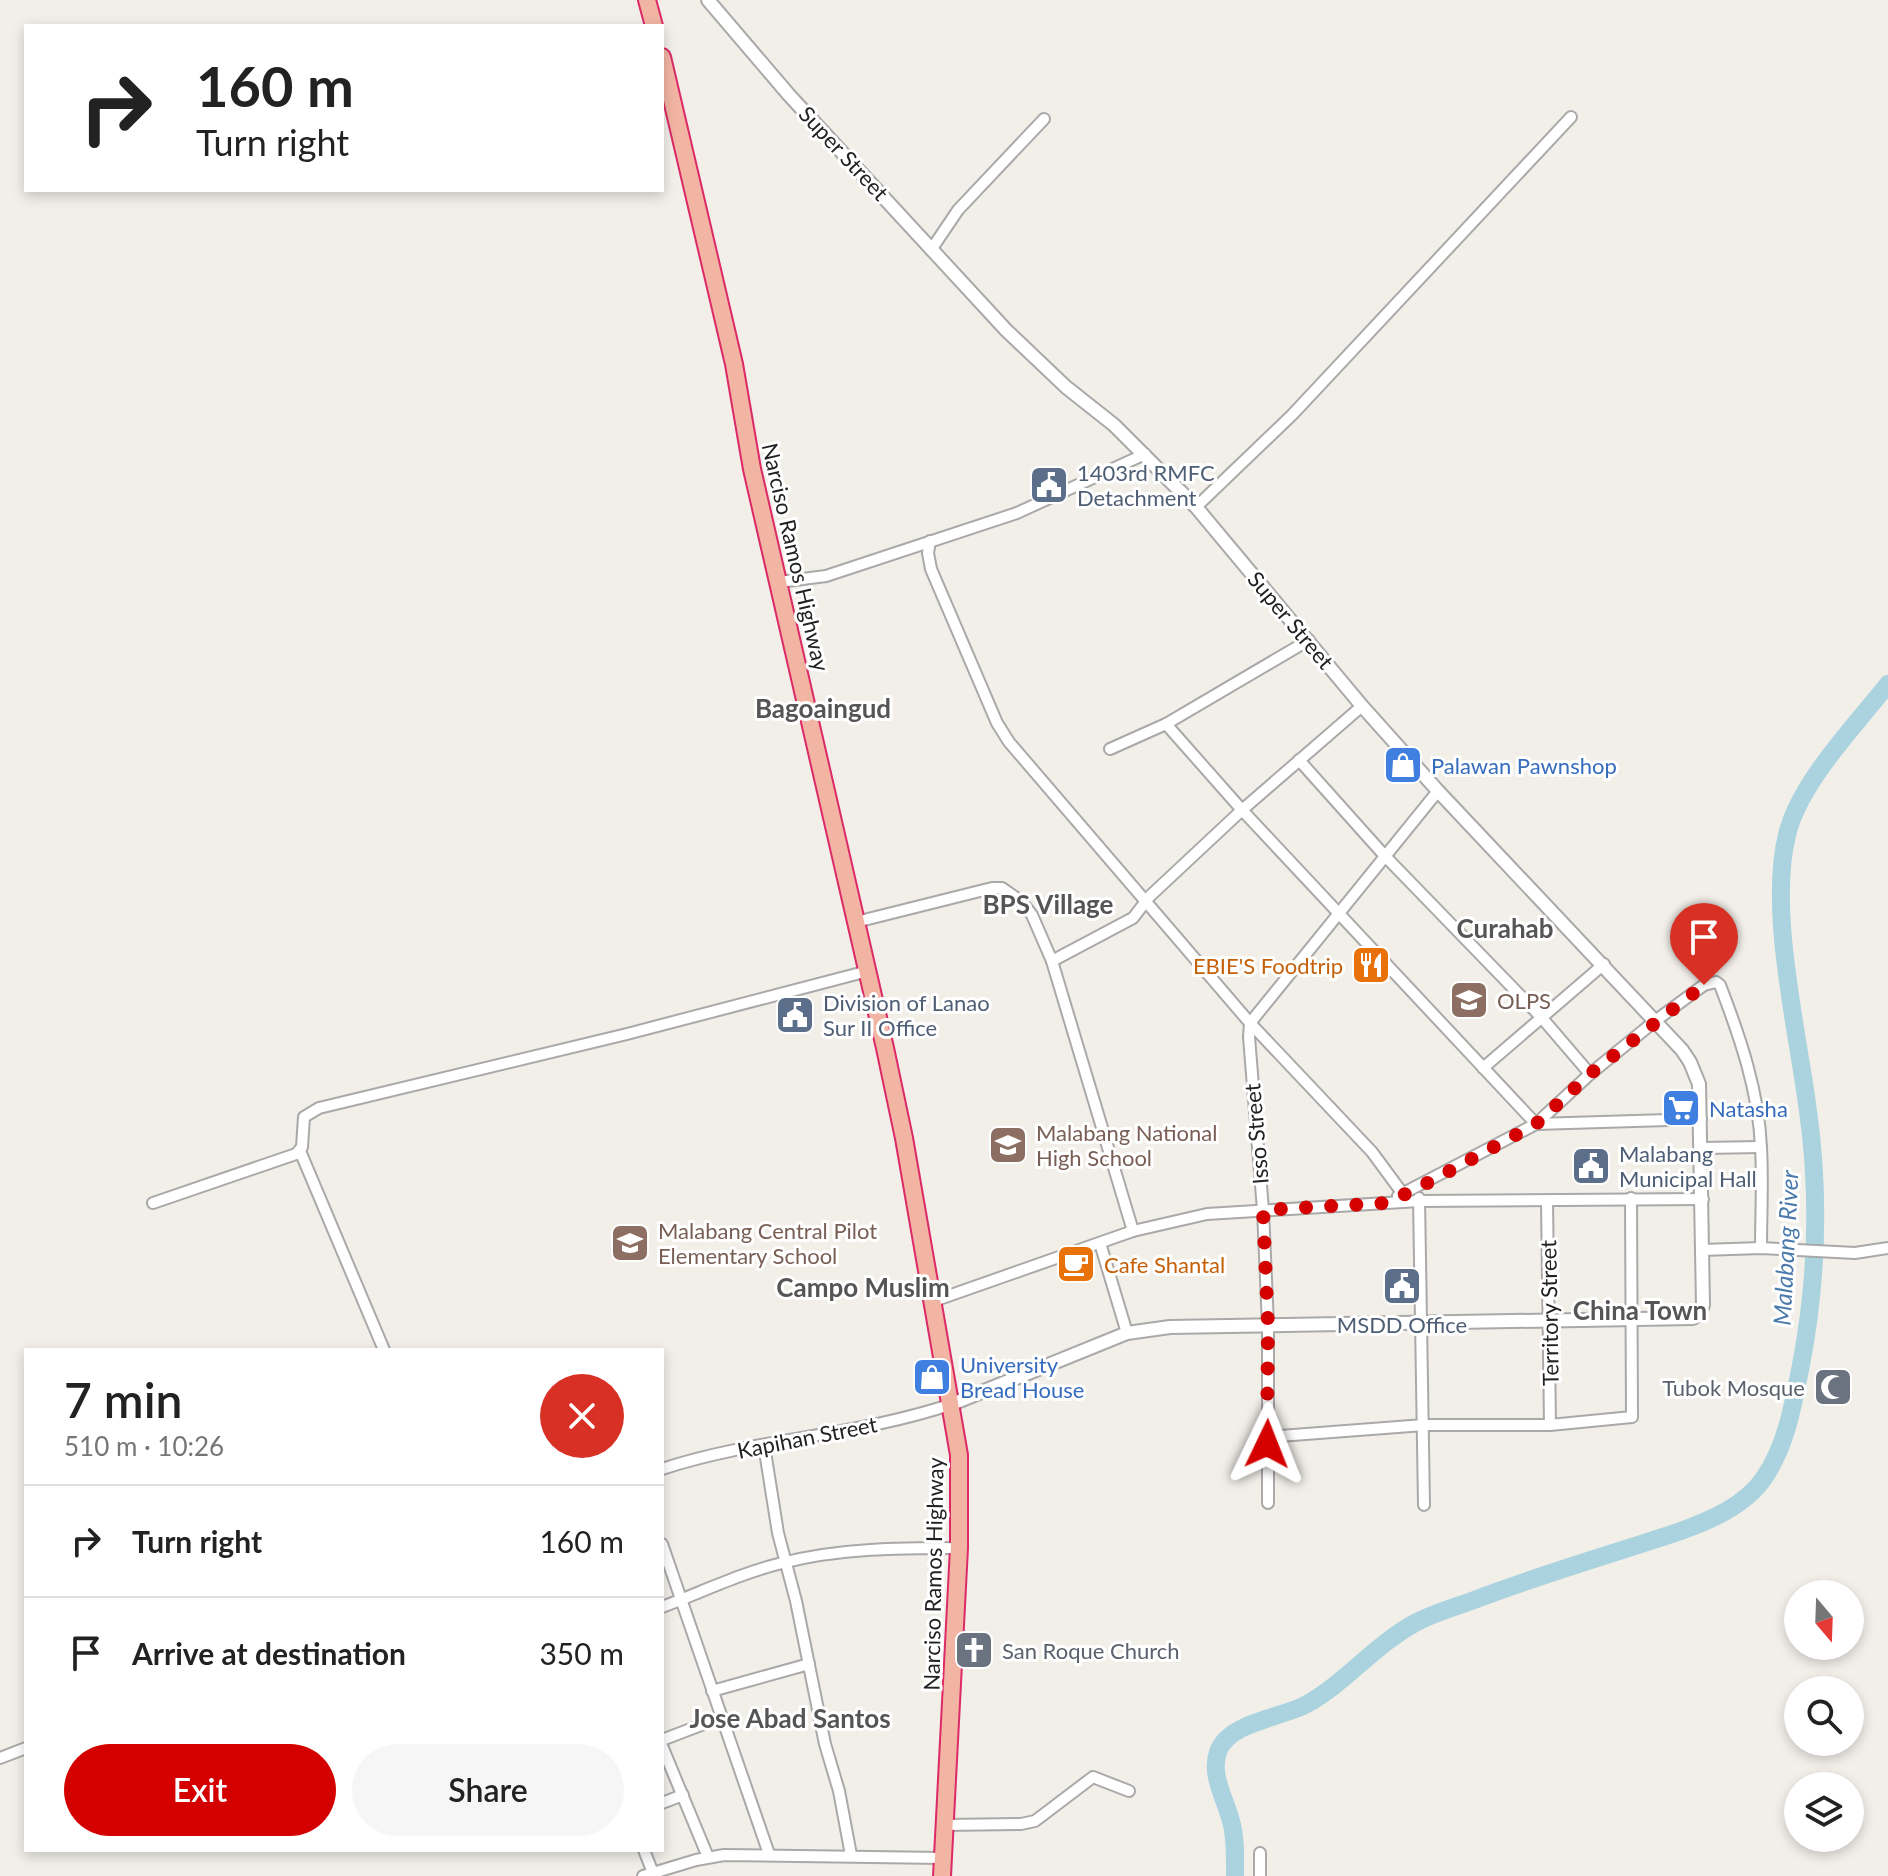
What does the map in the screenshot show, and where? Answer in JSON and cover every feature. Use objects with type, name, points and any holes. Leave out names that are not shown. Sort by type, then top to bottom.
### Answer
[{"type":"highway","points":[[647,0],[653,24]]},
{"type":"highway","name":"Narciso Ramos Highway","points":[[664,66],[734,364],[752,469],[904,1138],[931,1302],[952,1404],[959,1455],[959,1548],[942,1876]]},
{"type":"street","name":"Super Street","points":[[708,0],[789,95],[1006,330],[1057,379],[1114,425],[1196,507],[1362,706],[1438,791],[1604,964],[1690,1062],[1699,1084],[1701,1119],[1703,1305],[1697,1315],[1689,1318],[1630,1319]]},
{"type":"street","points":[[1196,507],[1292,415],[1571,117]]},
{"type":"street","points":[[931,250],[958,210],[1044,119]]},
{"type":"street","points":[[779,582],[826,576],[1033,507],[1145,454]]},
{"type":"street","points":[[930,541],[928,553],[931,569],[997,723],[1036,776],[1144,903],[1250,1023],[1372,1152],[1403,1194]]},
{"type":"street","points":[[1110,749],[1166,724],[1309,640]]},
{"type":"street","points":[[1052,961],[1133,918],[1144,903],[1242,810],[1362,706]]},
{"type":"street","points":[[1166,724],[1242,810],[1536,1124],[1701,1119]]},
{"type":"street","points":[[1299,760],[1384,855],[1542,1018],[1590,1074]]},
{"type":"street","points":[[1250,1023],[1438,791]]},
{"type":"street","points":[[856,922],[1002,888],[1022,902],[1032,915],[1052,961],[1133,1231]]},
{"type":"street","points":[[1483,1068],[1604,964]]},
{"type":"street","points":[[383,1348],[300,1151],[304,1117],[319,1108],[627,1034],[868,971]]},
{"type":"street","points":[[1386,1203],[1536,1124],[1590,1074],[1655,1021],[1704,985],[1716,982],[1720,985],[1755,1097],[1761,1147],[1761,1248]]},
{"type":"street","name":"Isso Street","points":[[1250,1023],[1249,1049],[1263,1210],[1268,1325],[1268,1503]]},
{"type":"street","points":[[1702,1148],[1761,1147]]},
{"type":"street","points":[[153,1203],[300,1151]]},
{"type":"street","points":[[1418,1188],[1424,1505]]},
{"type":"street","points":[[1268,1437],[1424,1425],[1550,1425],[1632,1417],[1631,1198]]},
{"type":"street","points":[[931,1302],[1133,1231],[1207,1214],[1419,1201],[1703,1199]]},
{"type":"street","name":"Territory Street","points":[[1547,1201],[1550,1425]]},
{"type":"street","points":[[1100,1243],[1127,1333]]},
{"type":"street","points":[[1702,1250],[1761,1248],[1842,1253],[1888,1248]]},
{"type":"street","points":[[952,1404],[1127,1333],[1170,1327],[1630,1319]]},
{"type":"street","name":"Kapihan Street","points":[[664,1468],[712,1455],[914,1416],[952,1404]]},
{"type":"street","points":[[764,1445],[785,1562],[851,1855]]},
{"type":"street","points":[[664,1606],[721,1582],[785,1562],[876,1549],[959,1548]]},
{"type":"street","points":[[664,1549],[769,1854]]},
{"type":"street","points":[[712,1691],[809,1664]]},
{"type":"street","points":[[664,1742],[722,1717]]},
{"type":"street","points":[[664,1748],[708,1857]]},
{"type":"street","points":[[0,1758],[24,1749]]},
{"type":"street","points":[[945,1825],[1035,1821],[1093,1777],[1129,1791]]},
{"type":"street","points":[[664,1802],[683,1795]]},
{"type":"street","points":[[644,1852],[648,1874],[708,1857],[769,1854],[943,1858]]},
{"type":"street","points":[[1260,1853],[1260,1876]]},
{"type":"waterway","name":"Malabang River","points":[[1235,1876],[1233,1828],[1216,1769],[1218,1752],[1233,1734],[1307,1704],[1400,1632],[1423,1619],[1714,1517],[1747,1497],[1772,1465],[1788,1423],[1801,1365],[1811,1302],[1815,1239],[1812,1143],[1783,935],[1782,865],[1787,835],[1803,795],[1888,684]]},
{"type":"place","name":"1403rd RMFC Detachment","points":[[1049,485]]},
{"type":"place","name":"Palawan Pawnshop","points":[[1403,765]]},
{"type":"place","name":"EBIE'S Foodtrip","points":[[1371,965]]},
{"type":"place","name":"OLPS","points":[[1469,1000]]},
{"type":"place","name":"Division of Lanao Sur II Office","points":[[795,1015]]},
{"type":"place","name":"Natasha","points":[[1681,1108]]},
{"type":"place","name":"Malabang National High School","points":[[1008,1145]]},
{"type":"place","name":"Malabang Municipal Hall","points":[[1591,1166]]},
{"type":"place","name":"Malabang Central Pilot Elementary School","points":[[630,1243]]},
{"type":"place","name":"Cafe Shantal","points":[[1076,1264]]},
{"type":"place","name":"MSDD Office","points":[[1402,1286]]},
{"type":"place","name":"University Bread House","points":[[932,1377]]},
{"type":"place","name":"Tubok Mosque","points":[[1833,1387]]},
{"type":"place","name":"San Roque Church","points":[[974,1650]]},
{"type":"district","name":"Bagoaingud","points":[[823,708]]},
{"type":"district","name":"BPS Village","points":[[1048,904]]},
{"type":"district","name":"Curahab","points":[[1505,928]]},
{"type":"district","name":"Campo Muslim","points":[[863,1287]]},
{"type":"district","name":"China Town","points":[[1640,1310]]},
{"type":"district","name":"Jose Abad Santos","points":[[790,1718]]},
{"type":"route","points":[[1267,1444],[1268,1325],[1263,1210],[1386,1203],[1418,1188],[1536,1124],[1590,1074],[1704,985]]}]
